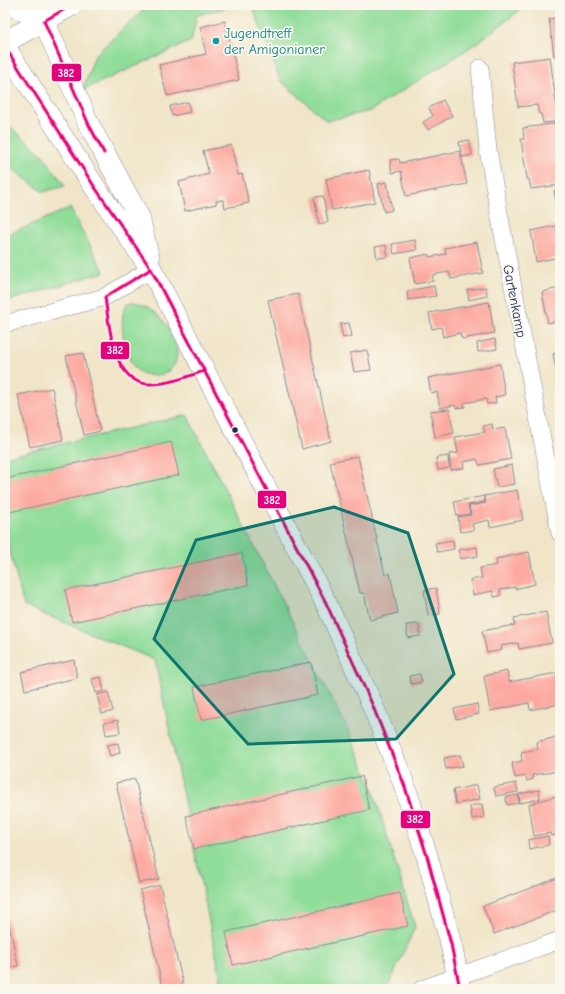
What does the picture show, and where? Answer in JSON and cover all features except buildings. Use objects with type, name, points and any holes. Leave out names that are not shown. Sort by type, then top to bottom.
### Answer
[{"type":"street","points":[[5,16],[6,5]]},
{"type":"street","points":[[12,5],[44,21],[89,125],[139,217],[151,269]]},
{"type":"street","points":[[5,42],[72,5]]},
{"type":"street","points":[[5,47],[94,186],[151,269],[326,603],[372,704],[404,784],[427,856],[451,944],[459,983]]},
{"type":"street","name":"Gartenkamp","points":[[480,68],[488,150],[498,213],[560,533]]},
{"type":"street","points":[[5,324],[105,297],[151,269]]},
{"type":"street","points":[[422,989],[459,983],[560,940]]},
{"type":"highlighted area","points":[[334,507],[408,533],[454,674],[396,739],[248,744],[154,639],[196,540]]},
{"type":"green space","points":[[149,5],[237,5],[197,15],[191,41],[83,90],[95,55]]},
{"type":"green space","points":[[252,5],[527,5],[471,47],[370,111],[327,121],[280,80]]},
{"type":"green space","points":[[5,126],[9,126],[42,154],[65,186],[43,192],[5,163]]},
{"type":"green space","points":[[70,208],[104,272],[5,302],[5,236]]},
{"type":"green space","points":[[130,302],[140,303],[149,308],[166,324],[172,334],[176,344],[177,354],[174,365],[164,374],[152,376],[139,371],[134,367],[127,353],[122,323],[125,307]]},
{"type":"green space","points":[[187,415],[349,732],[372,787],[415,927],[387,989],[223,989],[155,660],[24,606],[5,533],[5,457]]},
{"type":"transit line","name":"382","points":[[72,5],[44,21],[89,125],[104,153]]},
{"type":"transit line","name":"382","points":[[5,47],[94,186],[151,269],[326,603],[372,704],[404,784],[427,856],[451,944],[460,989]]},
{"type":"transit line","name":"382","points":[[151,269],[105,297],[114,349],[119,362],[126,373],[135,380],[147,384],[169,382],[204,371]]},
{"type":"place","name":"Jugendtreff der Amigonianer","points":[[216,41]]}]
